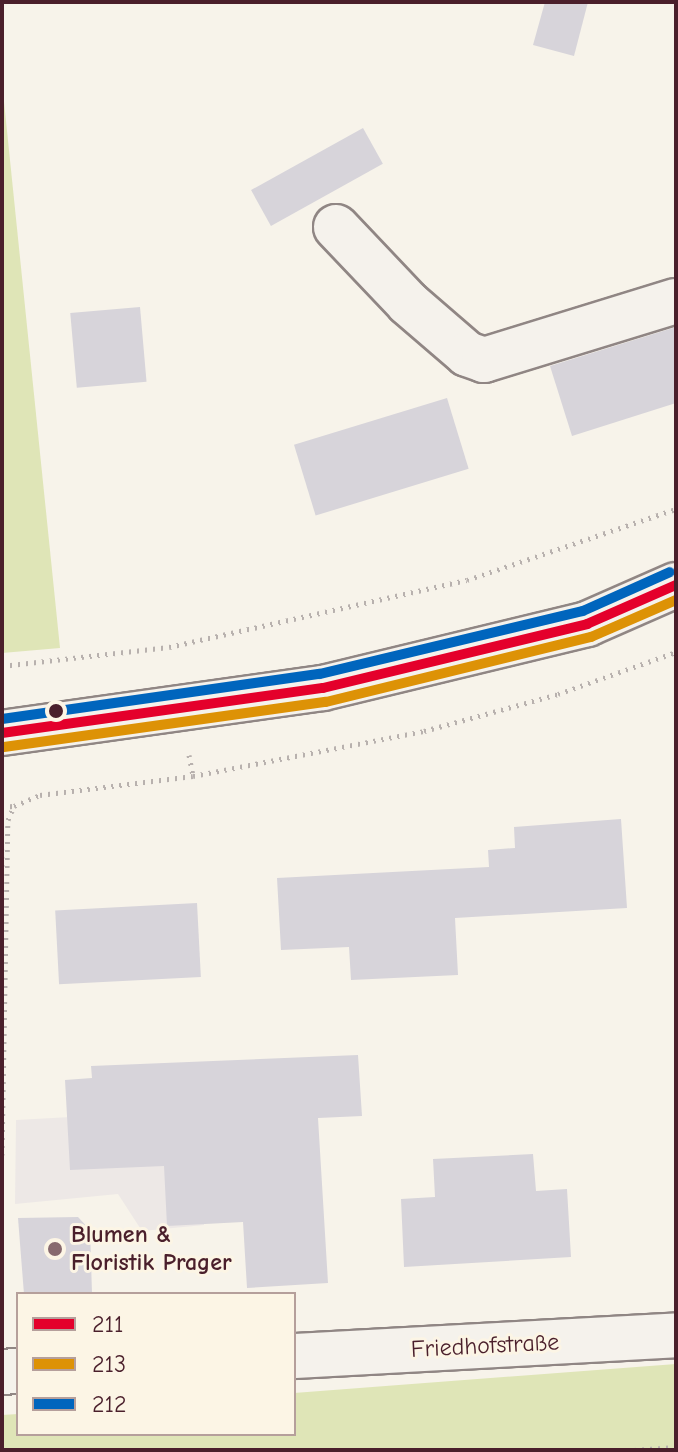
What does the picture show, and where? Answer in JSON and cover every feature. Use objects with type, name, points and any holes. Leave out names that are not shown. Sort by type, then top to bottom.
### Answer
[{"type":"main road","points":[[336,227],[408,303],[467,354],[484,360],[676,301]]},
{"type":"main road","points":[[2,733],[323,688],[587,624],[676,585]]},
{"type":"main road","name":"Friedhofstraße","points":[[296,1356],[676,1335]]},
{"type":"path","points":[[2,666],[169,647],[467,580],[676,509]]},
{"type":"path","points":[[2,807],[14,806],[40,795],[250,767],[424,731],[558,694],[676,652]]},
{"type":"path","points":[[2,1155],[8,820],[14,806]]},
{"type":"path","points":[[634,1450],[676,1447]]},
{"type":"shaded area","points":[[199,1110],[204,1225],[142,1231],[118,1194],[15,1204],[16,1120]]},
{"type":"green space","points":[[2,82],[60,648],[2,653]]},
{"type":"green space","points":[[676,1364],[676,1450],[2,1450],[2,1415],[16,1414],[16,1436],[296,1436],[296,1393]]},
{"type":"building","points":[[545,2],[588,2],[574,56],[533,45]]},
{"type":"building","points":[[363,128],[383,164],[271,226],[251,190]]},
{"type":"building","points":[[140,307],[147,382],[77,388],[70,313]]},
{"type":"building","points":[[676,327],[676,403],[572,436],[550,366]]},
{"type":"building","points":[[447,398],[469,469],[316,516],[294,445]]},
{"type":"building","points":[[621,819],[627,908],[455,918],[458,975],[351,980],[349,947],[281,950],[277,878],[489,867],[488,850],[515,848],[514,827]]},
{"type":"building","points":[[197,903],[201,977],[59,984],[55,910]]},
{"type":"building","points":[[358,1055],[362,1116],[318,1118],[328,1283],[247,1288],[243,1222],[167,1226],[164,1166],[70,1170],[65,1080],[92,1078],[91,1066]]},
{"type":"building","points":[[533,1154],[536,1191],[567,1189],[571,1257],[404,1267],[401,1199],[435,1197],[433,1159]]},
{"type":"building","name":"Blumen & Floristik Prager","points":[[78,1217],[90,1230],[92,1292],[24,1292],[18,1218]]},
{"type":"transit line","name":"212","points":[[2,719],[320,674],[583,611],[670,572]]},
{"type":"transit line","name":"211","points":[[2,733],[323,688],[587,624],[676,585]]},
{"type":"transit line","name":"213","points":[[4,747],[326,702],[591,637],[676,600]]},
{"type":"place","name":"Blumen & Floristik Prager","points":[[55,1249]]}]
